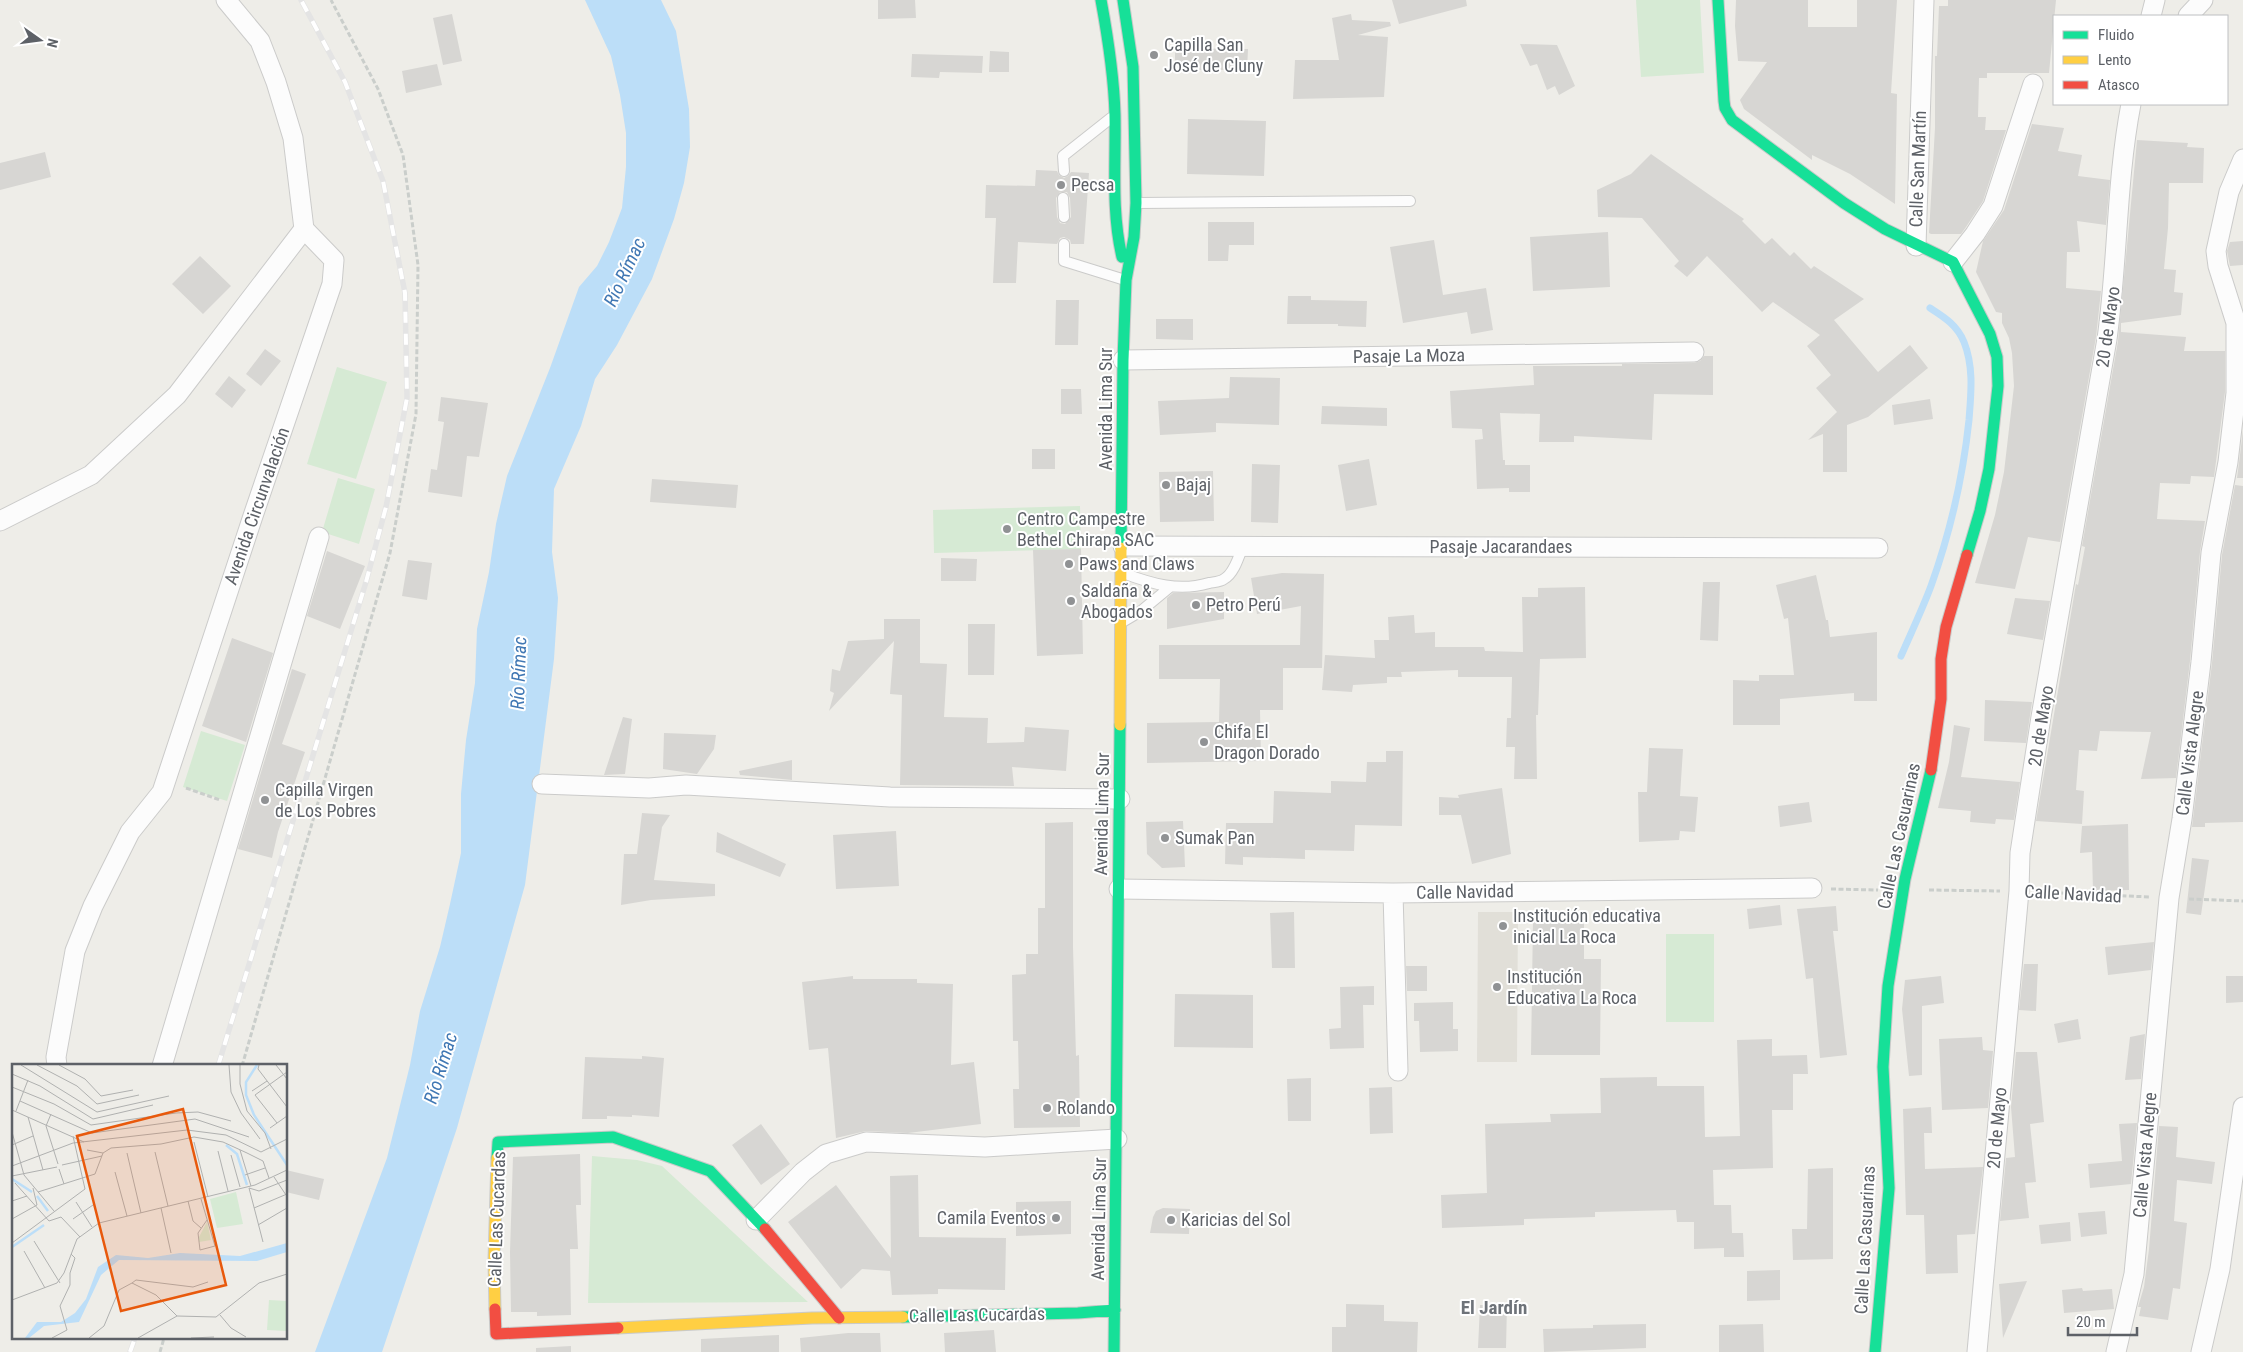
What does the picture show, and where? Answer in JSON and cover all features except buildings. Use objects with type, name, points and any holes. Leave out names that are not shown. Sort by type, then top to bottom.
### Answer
[{"type":"main road","name":"Avenida Lima Sur","points":[[1101,0],[1113,73],[1115,114],[1114,207],[1118,243],[1127,278]]},
{"type":"main road","name":"Avenida Lima Sur","points":[[1114,1352],[1118,1139],[1123,360],[1127,278],[1134,237],[1136,203],[1133,67],[1123,0]]},
{"type":"main road","points":[[1718,0],[1724,101],[1725,108],[1732,120],[1844,202],[1885,229],[1916,246]]},
{"type":"main road","name":"Calle San Martín","points":[[1916,246],[1953,262]]},
{"type":"main road","name":"Calle Las Casuarinas","points":[[1875,1352],[1889,1188],[1883,1067],[1888,986],[1903,890],[1934,758],[1941,699],[1940,659],[1946,627],[1980,511],[1989,469],[1998,371],[1996,351],[1990,334],[1953,262]]},
{"type":"main road","name":"Calle Las Cucardas","points":[[839,1318],[779,1244],[710,1171],[613,1136],[498,1142],[494,1261],[496,1334],[839,1318],[1078,1313],[1115,1310]]},
{"type":"street","points":[[0,521],[91,475],[177,395],[304,229],[293,138],[276,82],[260,42],[226,0]]},
{"type":"street","name":"Calle San Martín","points":[[1916,246],[1924,0]]},
{"type":"street","points":[[2151,15],[2155,0]]},
{"type":"street","points":[[2189,15],[2203,0]]},
{"type":"street","points":[[1953,262],[1975,234],[1993,206],[2033,84]]},
{"type":"street","name":"20 de Mayo","points":[[1977,1352],[2019,891],[2020,853],[2038,736],[2114,292],[2119,186],[2131,105]]},
{"type":"street","name":"Calle Vista Alegre","points":[[2116,1352],[2134,1274],[2169,898],[2182,819],[2212,553],[2228,462],[2236,393],[2236,323],[2218,266],[2216,251],[2229,192],[2243,159]]},
{"type":"street","name":"Avenida Circunvalación","points":[[164,786],[252,516],[332,284],[334,260],[304,229]]},
{"type":"street","name":"Pasaje La Moza","points":[[1123,360],[1694,352]]},
{"type":"street","points":[[163,1064],[319,537]]},
{"type":"street","name":"Pasaje Jacarandaes","points":[[1123,546],[1878,548]]},
{"type":"street","points":[[542,784],[649,788],[686,786],[890,797],[1120,799]]},
{"type":"street","points":[[56,1064],[75,951],[93,906],[130,832],[164,786]]},
{"type":"street","name":"Calle Navidad","points":[[1119,889],[1393,893],[1812,888]]},
{"type":"street","points":[[1393,893],[1398,1072]]},
{"type":"street","points":[[2200,1352],[2220,1269],[2243,1107]]},
{"type":"street","points":[[756,1220],[803,1172],[826,1154],[866,1142],[985,1147],[1118,1139]]},
{"type":"lane","points":[[1064,172],[1063,156],[1115,114]]},
{"type":"lane","points":[[1064,198],[1064,217]]},
{"type":"lane","points":[[1136,203],[1410,201]]},
{"type":"lane","points":[[1064,244],[1064,261],[1127,278]]},
{"type":"lane","points":[[1122,572],[1150,583],[1170,587],[1202,585],[1225,579],[1234,566],[1243,546]]},
{"type":"lane","points":[[1121,623],[1141,611],[1170,587]]},
{"type":"path","points":[[243,1064],[390,553],[416,414],[418,265],[403,154],[378,89],[331,0]]},
{"type":"path","points":[[164,786],[239,807]]},
{"type":"path","points":[[1854,890],[1884,890]]},
{"type":"path","name":"Calle Navidad","points":[[1903,890],[2019,891],[2243,901]]},
{"type":"shaded area","name":"Institución Educativa La Roca","points":[[1478,912],[1518,912],[1517,1062],[1477,1062]]},
{"type":"green space","points":[[1636,0],[1700,0],[1704,73],[1641,77]]},
{"type":"green space","points":[[337,367],[387,382],[356,479],[307,464]]},
{"type":"green space","points":[[338,478],[375,489],[359,544],[322,532]]},
{"type":"green space","name":"Centro Campestre Bethel Chirapa SAC","points":[[1080,506],[1081,549],[934,553],[933,510]]},
{"type":"green space","points":[[201,731],[245,745],[227,801],[183,787]]},
{"type":"green space","points":[[1666,934],[1714,934],[1714,1022],[1666,1022]]},
{"type":"green space","points":[[592,1156],[637,1160],[662,1166],[808,1302],[588,1303]]},
{"type":"water","name":"Río Rímac","points":[[585,0],[661,0],[676,31],[689,109],[690,147],[684,183],[674,219],[652,279],[617,345],[595,379],[581,426],[554,489],[552,552],[558,598],[554,659],[525,885],[457,1128],[382,1352],[315,1352],[387,1158],[410,1065],[420,1011],[440,947],[450,904],[461,853],[461,794],[466,740],[475,683],[477,629],[489,572],[496,524],[507,476],[550,368],[579,287],[597,266],[609,242],[622,208],[626,167],[626,133],[620,95],[611,56]]},
{"type":"waterway","points":[[1901,656],[1928,595],[1944,546],[1959,484],[1969,420],[1971,371],[1964,342],[1954,326],[1930,308]]},
{"type":"railway","points":[[219,1064],[366,582],[386,507],[407,398],[405,293],[383,181],[345,82],[301,0]]},
{"type":"railway","points":[[130,1352],[134,1340]]},
{"type":"traffic: fast","points":[[1101,0],[1113,86],[1115,115],[1115,204],[1122,257]]},
{"type":"traffic: fast","points":[[1121,548],[1123,360],[1126,280],[1134,237],[1136,203],[1133,67],[1123,0]]},
{"type":"traffic: fast","points":[[1718,0],[1724,101],[1725,108],[1732,120],[1844,203],[1885,229],[1953,262],[1990,334],[1997,357],[1998,386],[1989,469],[1980,511],[1967,555]]},
{"type":"traffic: fast","points":[[1114,1352],[1120,725]]},
{"type":"traffic: fast","points":[[1875,1352],[1889,1188],[1883,1067],[1888,986],[1905,879],[1931,770]]},
{"type":"traffic: fast","points":[[497,1158],[498,1142],[613,1137],[710,1171],[765,1229]]},
{"type":"traffic: fast","points":[[903,1317],[1078,1313],[1115,1310]]},
{"type":"traffic: slow","points":[[1120,725],[1121,548]]},
{"type":"traffic: slow","points":[[495,1309],[494,1261],[497,1158]]},
{"type":"traffic: slow","points":[[618,1328],[812,1318],[903,1317]]},
{"type":"traffic: jam","points":[[1931,770],[1941,699],[1941,659],[1946,627],[1967,555]]},
{"type":"traffic: jam","points":[[765,1229],[839,1318]]},
{"type":"traffic: jam","points":[[495,1309],[496,1334],[618,1328]]},
{"type":"place","name":"Capilla San José de Cluny","points":[[1154,55]]},
{"type":"place","name":"Pecsa","points":[[1061,185]]},
{"type":"place","name":"Bajaj","points":[[1166,485]]},
{"type":"place","name":"Centro Campestre Bethel Chirapa SAC","points":[[1007,529]]},
{"type":"place","name":"Paws and Claws","points":[[1069,564]]},
{"type":"place","name":"Saldaña & Abogados","points":[[1071,601]]},
{"type":"place","name":"Petro Perú","points":[[1196,605]]},
{"type":"place","name":"Chifa El Dragon Dorado","points":[[1204,742]]},
{"type":"place","name":"Capilla Virgen de Los Pobres","points":[[265,800]]},
{"type":"place","name":"Sumak Pan","points":[[1165,838]]},
{"type":"place","name":"Institución educativa inicial La Roca","points":[[1503,926]]},
{"type":"place","name":"Institución Educativa La Roca","points":[[1497,987]]},
{"type":"place","name":"Rolando","points":[[1047,1108]]},
{"type":"place","name":"Camila Eventos","points":[[1056,1218]]},
{"type":"place","name":"Karicias del Sol","points":[[1171,1220]]},
{"type":"district","name":"El Jardín","points":[[1494,1307]]}]
